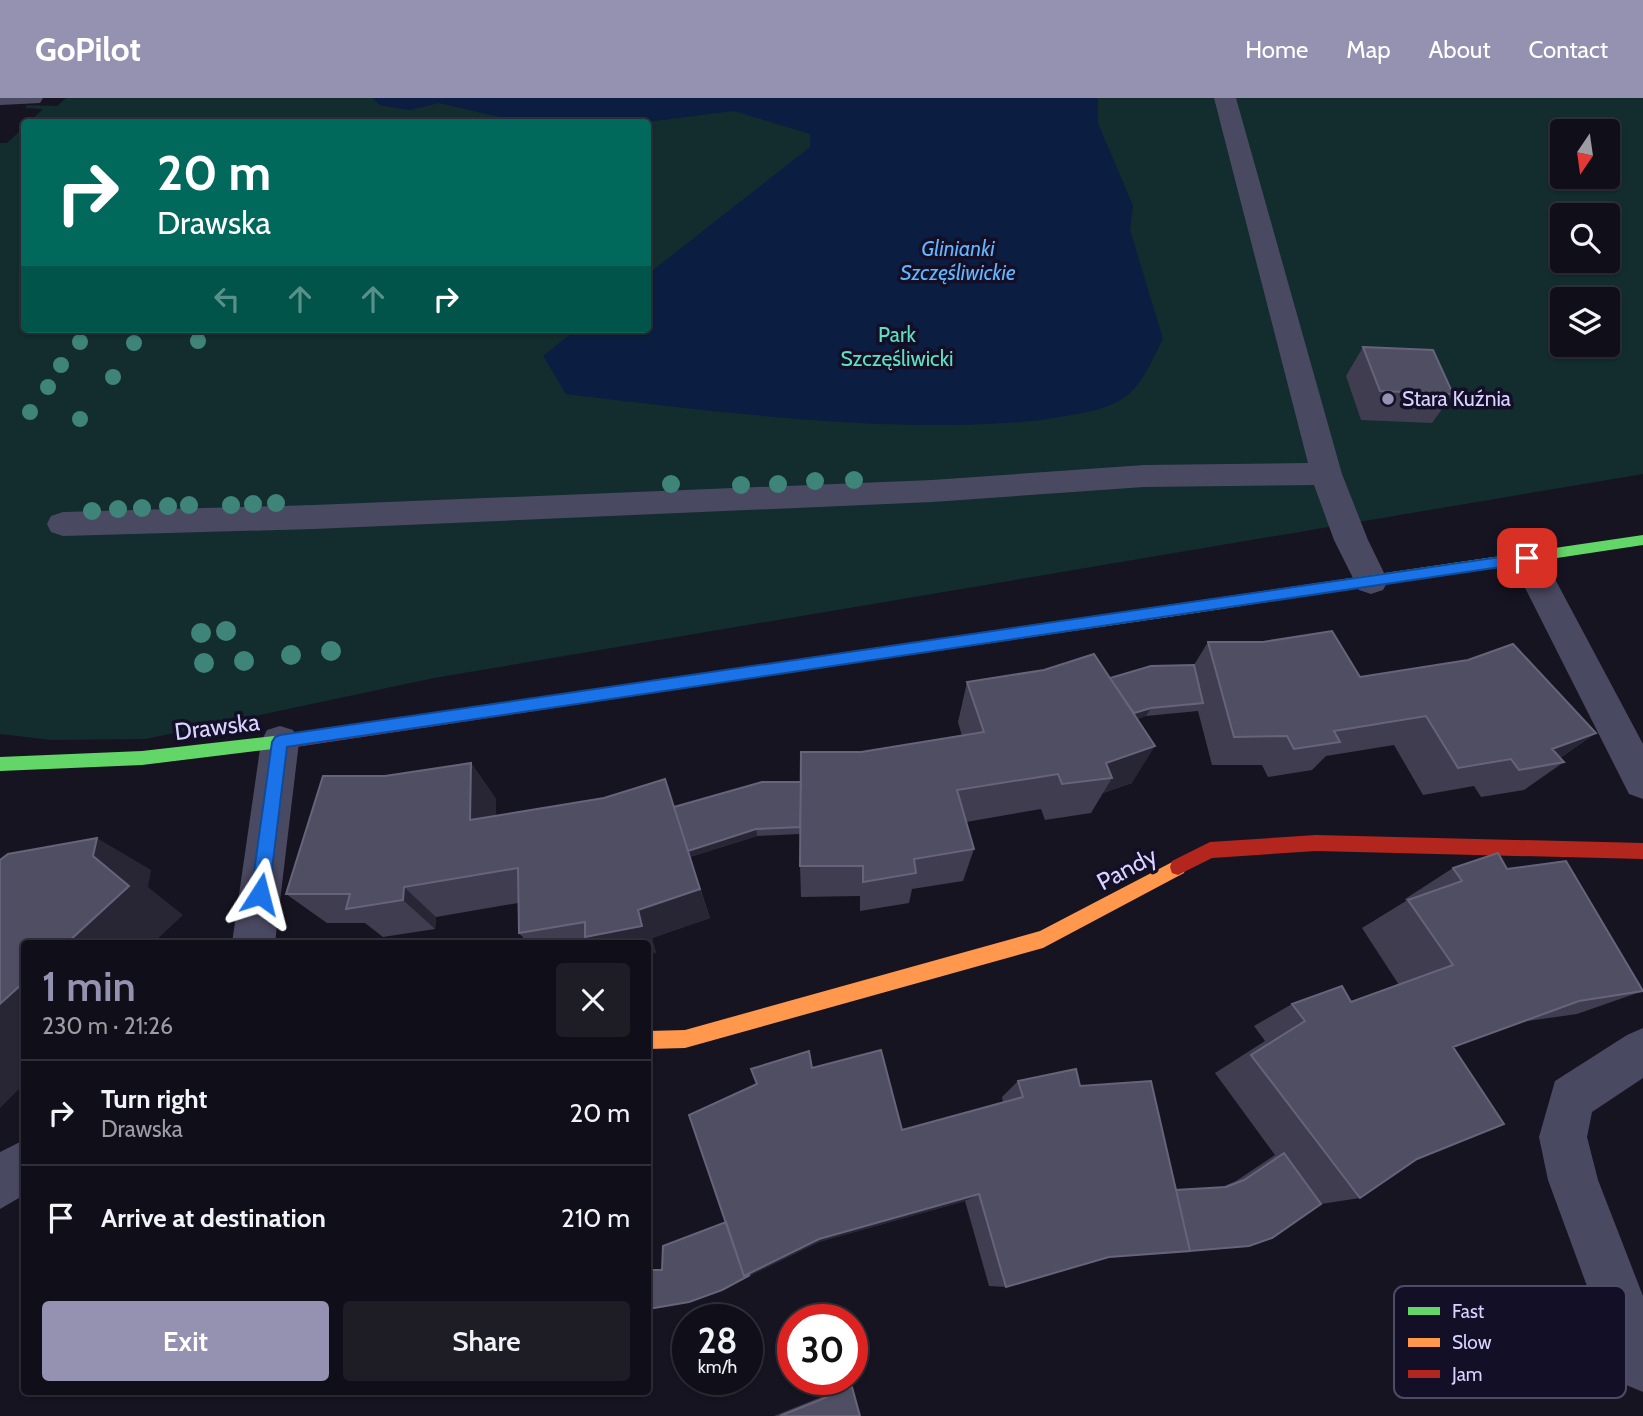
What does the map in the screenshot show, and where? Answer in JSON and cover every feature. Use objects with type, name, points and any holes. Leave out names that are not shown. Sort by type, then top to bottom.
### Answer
[{"type":"street","points":[[0,98],[32,98]]},
{"type":"street","points":[[1225,98],[1326,474],[1351,540],[1371,581]]},
{"type":"street","points":[[63,524],[314,517],[932,491],[1144,476],[1326,474]]},
{"type":"street","name":"Drawska","points":[[0,764],[74,764],[224,751],[1643,540]]},
{"type":"street","points":[[1527,558],[1643,782]]},
{"type":"street","points":[[253,940],[280,742]]},
{"type":"street","name":"Pandy","points":[[651,1040],[685,1039],[1043,939],[1210,850],[1316,843],[1643,851]]},
{"type":"street","points":[[1613,1286],[1573,1180],[1563,1137],[1572,1098],[1643,1051]]},
{"type":"street","points":[[0,1184],[21,1166]]},
{"type":"street","points":[[1626,1320],[1643,1365]]},
{"type":"green space","name":"Park Szczęśliwicki","points":[[66,98],[1643,98],[1643,474],[434,678],[146,739],[51,740],[0,734],[0,143],[7,143],[21,130],[21,333],[651,333],[651,119],[32,119],[43,109],[25,108],[27,105],[57,106]]},
{"type":"water","name":"Glinianki Szczęśliwickie","points":[[373,98],[1098,98],[1098,123],[1133,206],[1130,230],[1163,339],[1138,384],[1120,400],[1090,411],[1030,421],[974,425],[874,424],[742,414],[566,394],[543,356],[572,333],[651,333],[651,272],[810,147],[810,134],[734,111],[651,121],[651,119],[508,119],[439,103],[410,110],[379,105]]},
{"type":"building","points":[[1363,347],[1433,350],[1453,394],[1380,391]]},
{"type":"building","points":[[1332,631],[1360,677],[1468,660],[1513,644],[1596,733],[1552,749],[1564,762],[1519,770],[1511,759],[1458,768],[1426,716],[1334,731],[1340,742],[1294,749],[1287,736],[1234,737],[1208,642],[1263,642]]},
{"type":"building","points":[[1094,654],[1155,746],[1106,763],[1112,778],[1062,784],[1058,774],[957,790],[974,849],[914,859],[916,873],[863,882],[863,866],[800,866],[801,752],[861,752],[984,732],[967,682],[1044,670]]},
{"type":"building","points":[[1194,665],[1203,703],[1151,708],[1134,713],[1110,678],[1151,666]]},
{"type":"building","points":[[471,763],[470,820],[604,798],[665,779],[700,889],[638,910],[642,926],[585,937],[585,922],[519,933],[518,868],[404,887],[403,900],[346,909],[350,894],[286,894],[323,776],[385,776]]},
{"type":"building","points":[[762,782],[801,782],[800,827],[756,829],[688,851],[674,807]]},
{"type":"building","points":[[97,838],[93,856],[129,886],[70,940],[21,940],[21,985],[0,1004],[0,860],[8,854]]},
{"type":"building","points":[[1498,853],[1507,869],[1566,861],[1643,991],[1579,1001],[1453,1047],[1504,1124],[1417,1159],[1360,1198],[1251,1055],[1305,1021],[1292,1004],[1342,986],[1351,1002],[1453,965],[1408,900],[1462,881],[1453,868]]},
{"type":"building","points":[[881,1050],[902,1130],[1023,1097],[1018,1081],[1076,1069],[1080,1086],[1151,1081],[1190,1251],[1109,1257],[1006,1287],[979,1194],[819,1239],[744,1276],[689,1115],[757,1084],[751,1069],[809,1051],[812,1068]]},
{"type":"building","points":[[1284,1153],[1321,1204],[1272,1238],[1249,1246],[1190,1251],[1176,1190],[1226,1187],[1244,1180]]},
{"type":"building","points":[[726,1222],[744,1276],[750,1275],[722,1290],[689,1302],[651,1308],[651,1270],[662,1270],[663,1246]]},
{"type":"building","points":[[832,1395],[854,1395],[860,1416],[780,1416]]},
{"type":"traffic: fast","points":[[1175,610],[1643,540]]},
{"type":"traffic: fast","points":[[0,764],[142,758],[283,742]]},
{"type":"traffic: slow","points":[[799,665],[1175,610]]},
{"type":"traffic: slow","points":[[651,1040],[685,1039],[1043,939],[1178,867]]},
{"type":"traffic: jam","points":[[283,742],[799,665]]},
{"type":"traffic: jam","points":[[1178,867],[1210,850],[1316,843],[1643,851]]},
{"type":"place","name":"Stara Kuźnia","points":[[1388,399]]},
{"type":"route","points":[[260,894],[280,742],[1527,558]]}]
